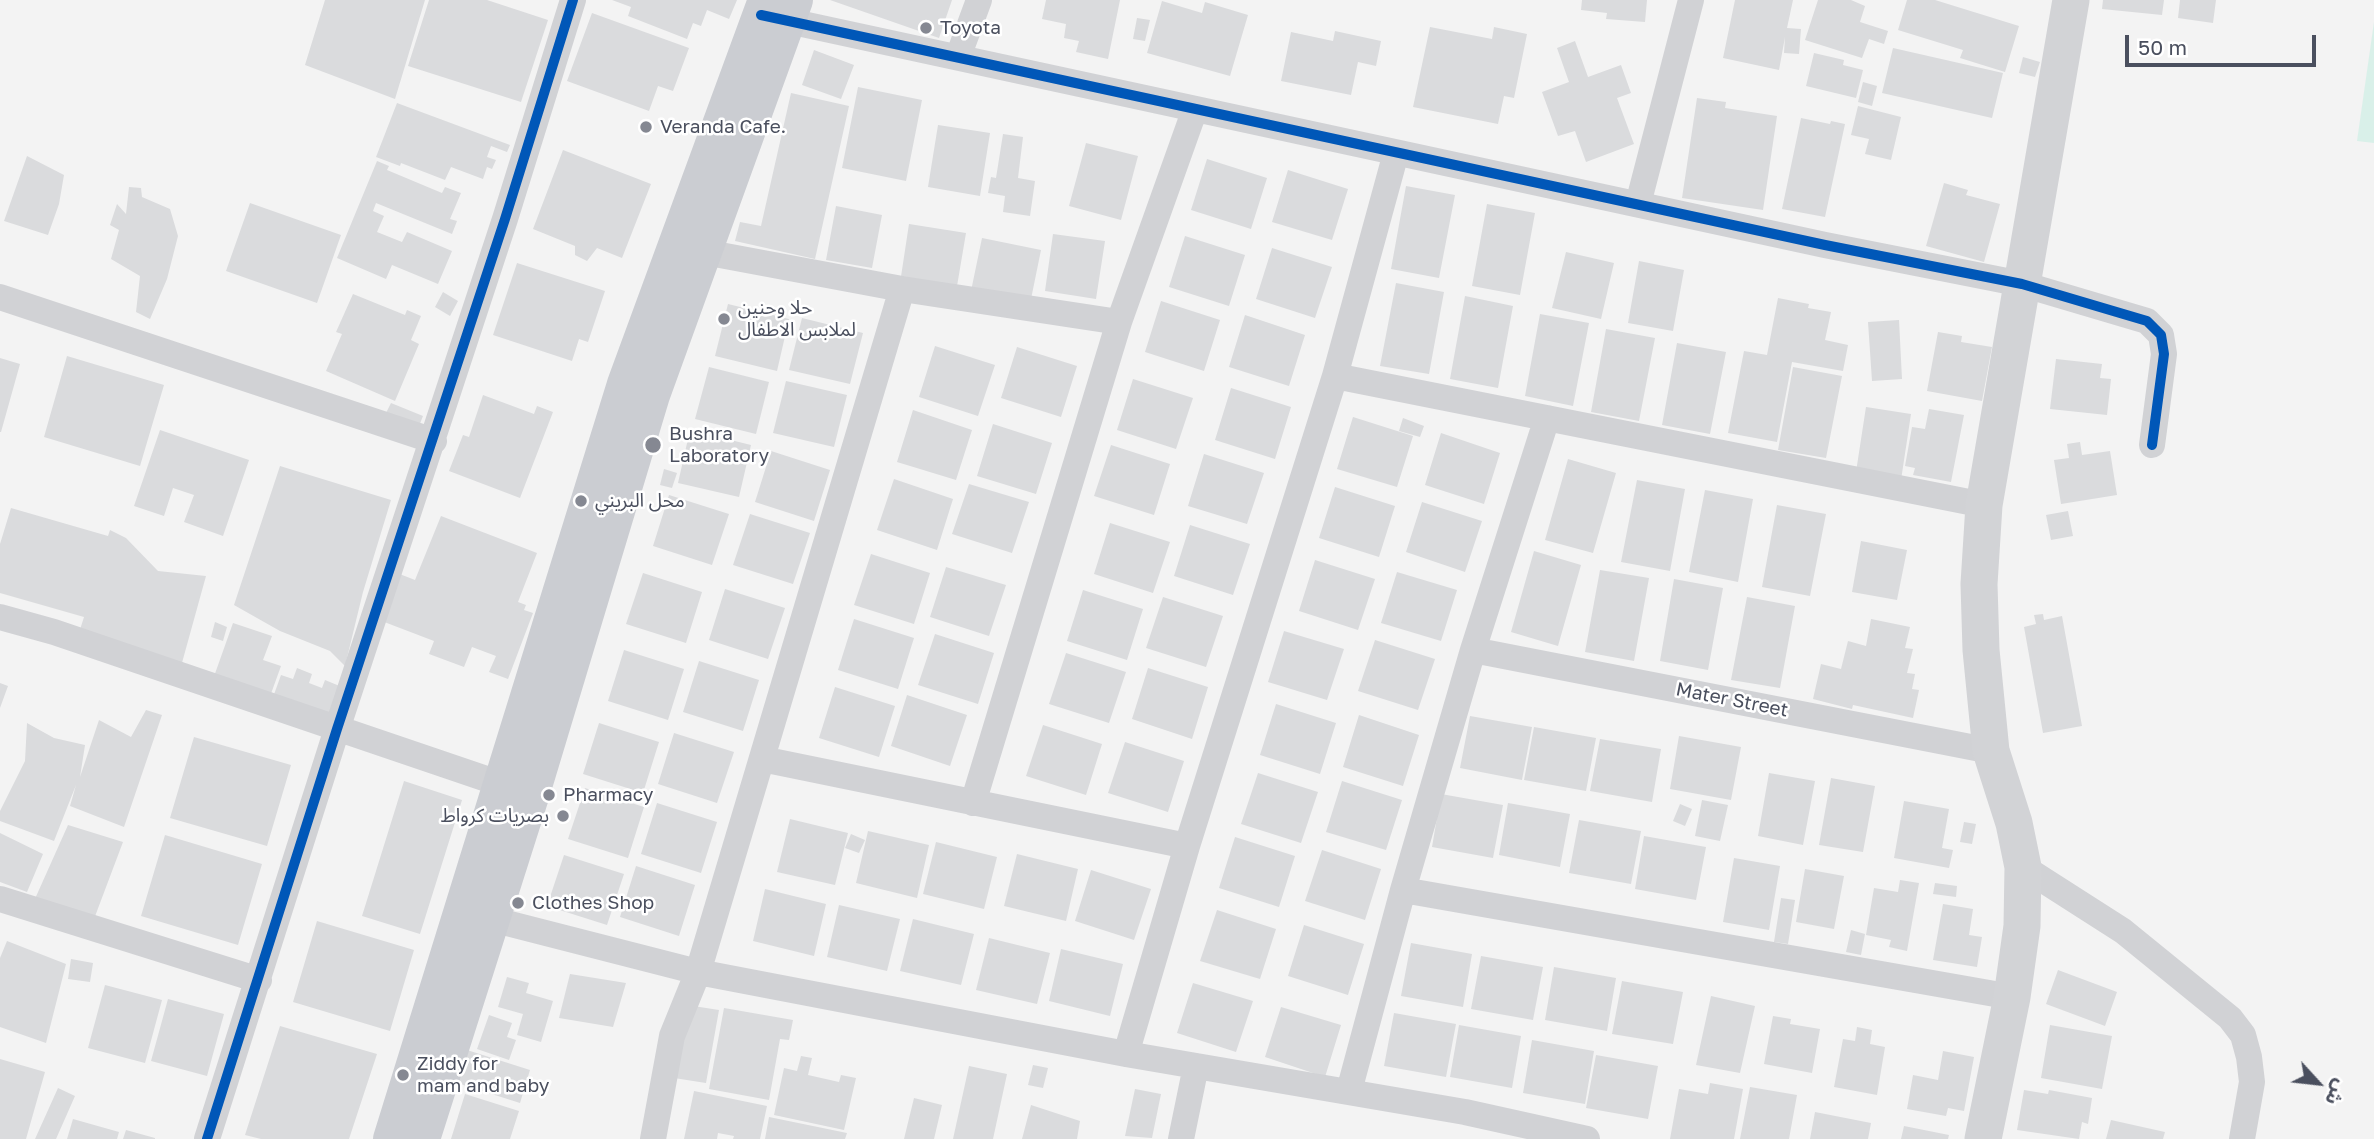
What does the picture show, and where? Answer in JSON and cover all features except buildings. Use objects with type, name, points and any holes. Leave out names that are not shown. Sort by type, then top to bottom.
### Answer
[{"type":"main road","points":[[1983,1139],[2012,997],[2022,926],[2022,867],[2014,823],[1991,751],[1979,584],[1984,505],[2071,0]]},
{"type":"main road","points":[[392,1139],[704,252],[777,9]]},
{"type":"main road","points":[[421,1139],[491,919],[516,788],[626,384],[777,9]]},
{"type":"street","points":[[206,1139],[337,729],[434,440],[573,0]]},
{"type":"street","points":[[958,57],[979,0]]},
{"type":"street","points":[[1638,204],[1691,0]]},
{"type":"street","points":[[777,9],[958,57],[1825,245],[2022,284],[2147,321],[2161,335],[2164,354],[2152,445]]},
{"type":"street","points":[[973,803],[1119,322],[1195,109]]},
{"type":"street","points":[[1126,1054],[1187,846],[1335,376],[1396,153]]},
{"type":"street","points":[[704,252],[902,289],[1119,322]]},
{"type":"street","points":[[653,1139],[672,1035],[698,972],[902,289]]},
{"type":"street","points":[[0,297],[434,440]]},
{"type":"street","points":[[1335,376],[1984,505]]},
{"type":"street","points":[[1349,1091],[1403,890],[1473,650],[1547,418]]},
{"type":"street","points":[[0,617],[54,632],[516,788]]},
{"type":"street","name":"Mater Street","points":[[1473,650],[1991,751]]},
{"type":"street","points":[[762,759],[1187,846]]},
{"type":"street","points":[[2022,867],[2123,931],[2230,1018],[2243,1035],[2252,1082],[2242,1139]]},
{"type":"street","points":[[1403,890],[2012,997]]},
{"type":"street","points":[[0,898],[259,980]]},
{"type":"street","points":[[491,919],[698,972],[1126,1054],[1465,1112],[1580,1138]]},
{"type":"street","points":[[1181,1139],[1196,1066]]},
{"type":"green space","points":[[2374,22],[2374,143],[2357,141]]},
{"type":"cycle path","points":[[207,1139],[337,729],[505,219],[573,0]]},
{"type":"cycle path","points":[[761,15],[1825,245],[2022,284],[2147,321],[2161,335],[2164,354],[2152,445]]},
{"type":"place","name":"Toyota","points":[[926,28]]},
{"type":"place","name":"Veranda Cafe.","points":[[646,127]]},
{"type":"place","name":"حلا وحنين لملابس الاطفال","points":[[724,319]]},
{"type":"place","name":"Bushra Laboratory","points":[[653,445]]},
{"type":"place","name":"محل البريني","points":[[581,501]]},
{"type":"place","name":"Pharmacy","points":[[549,795]]},
{"type":"place","name":"بصريات كرواط","points":[[563,816]]},
{"type":"place","name":"Clothes Shop","points":[[518,903]]},
{"type":"place","name":"Ziddy for mam and baby","points":[[403,1075]]}]
